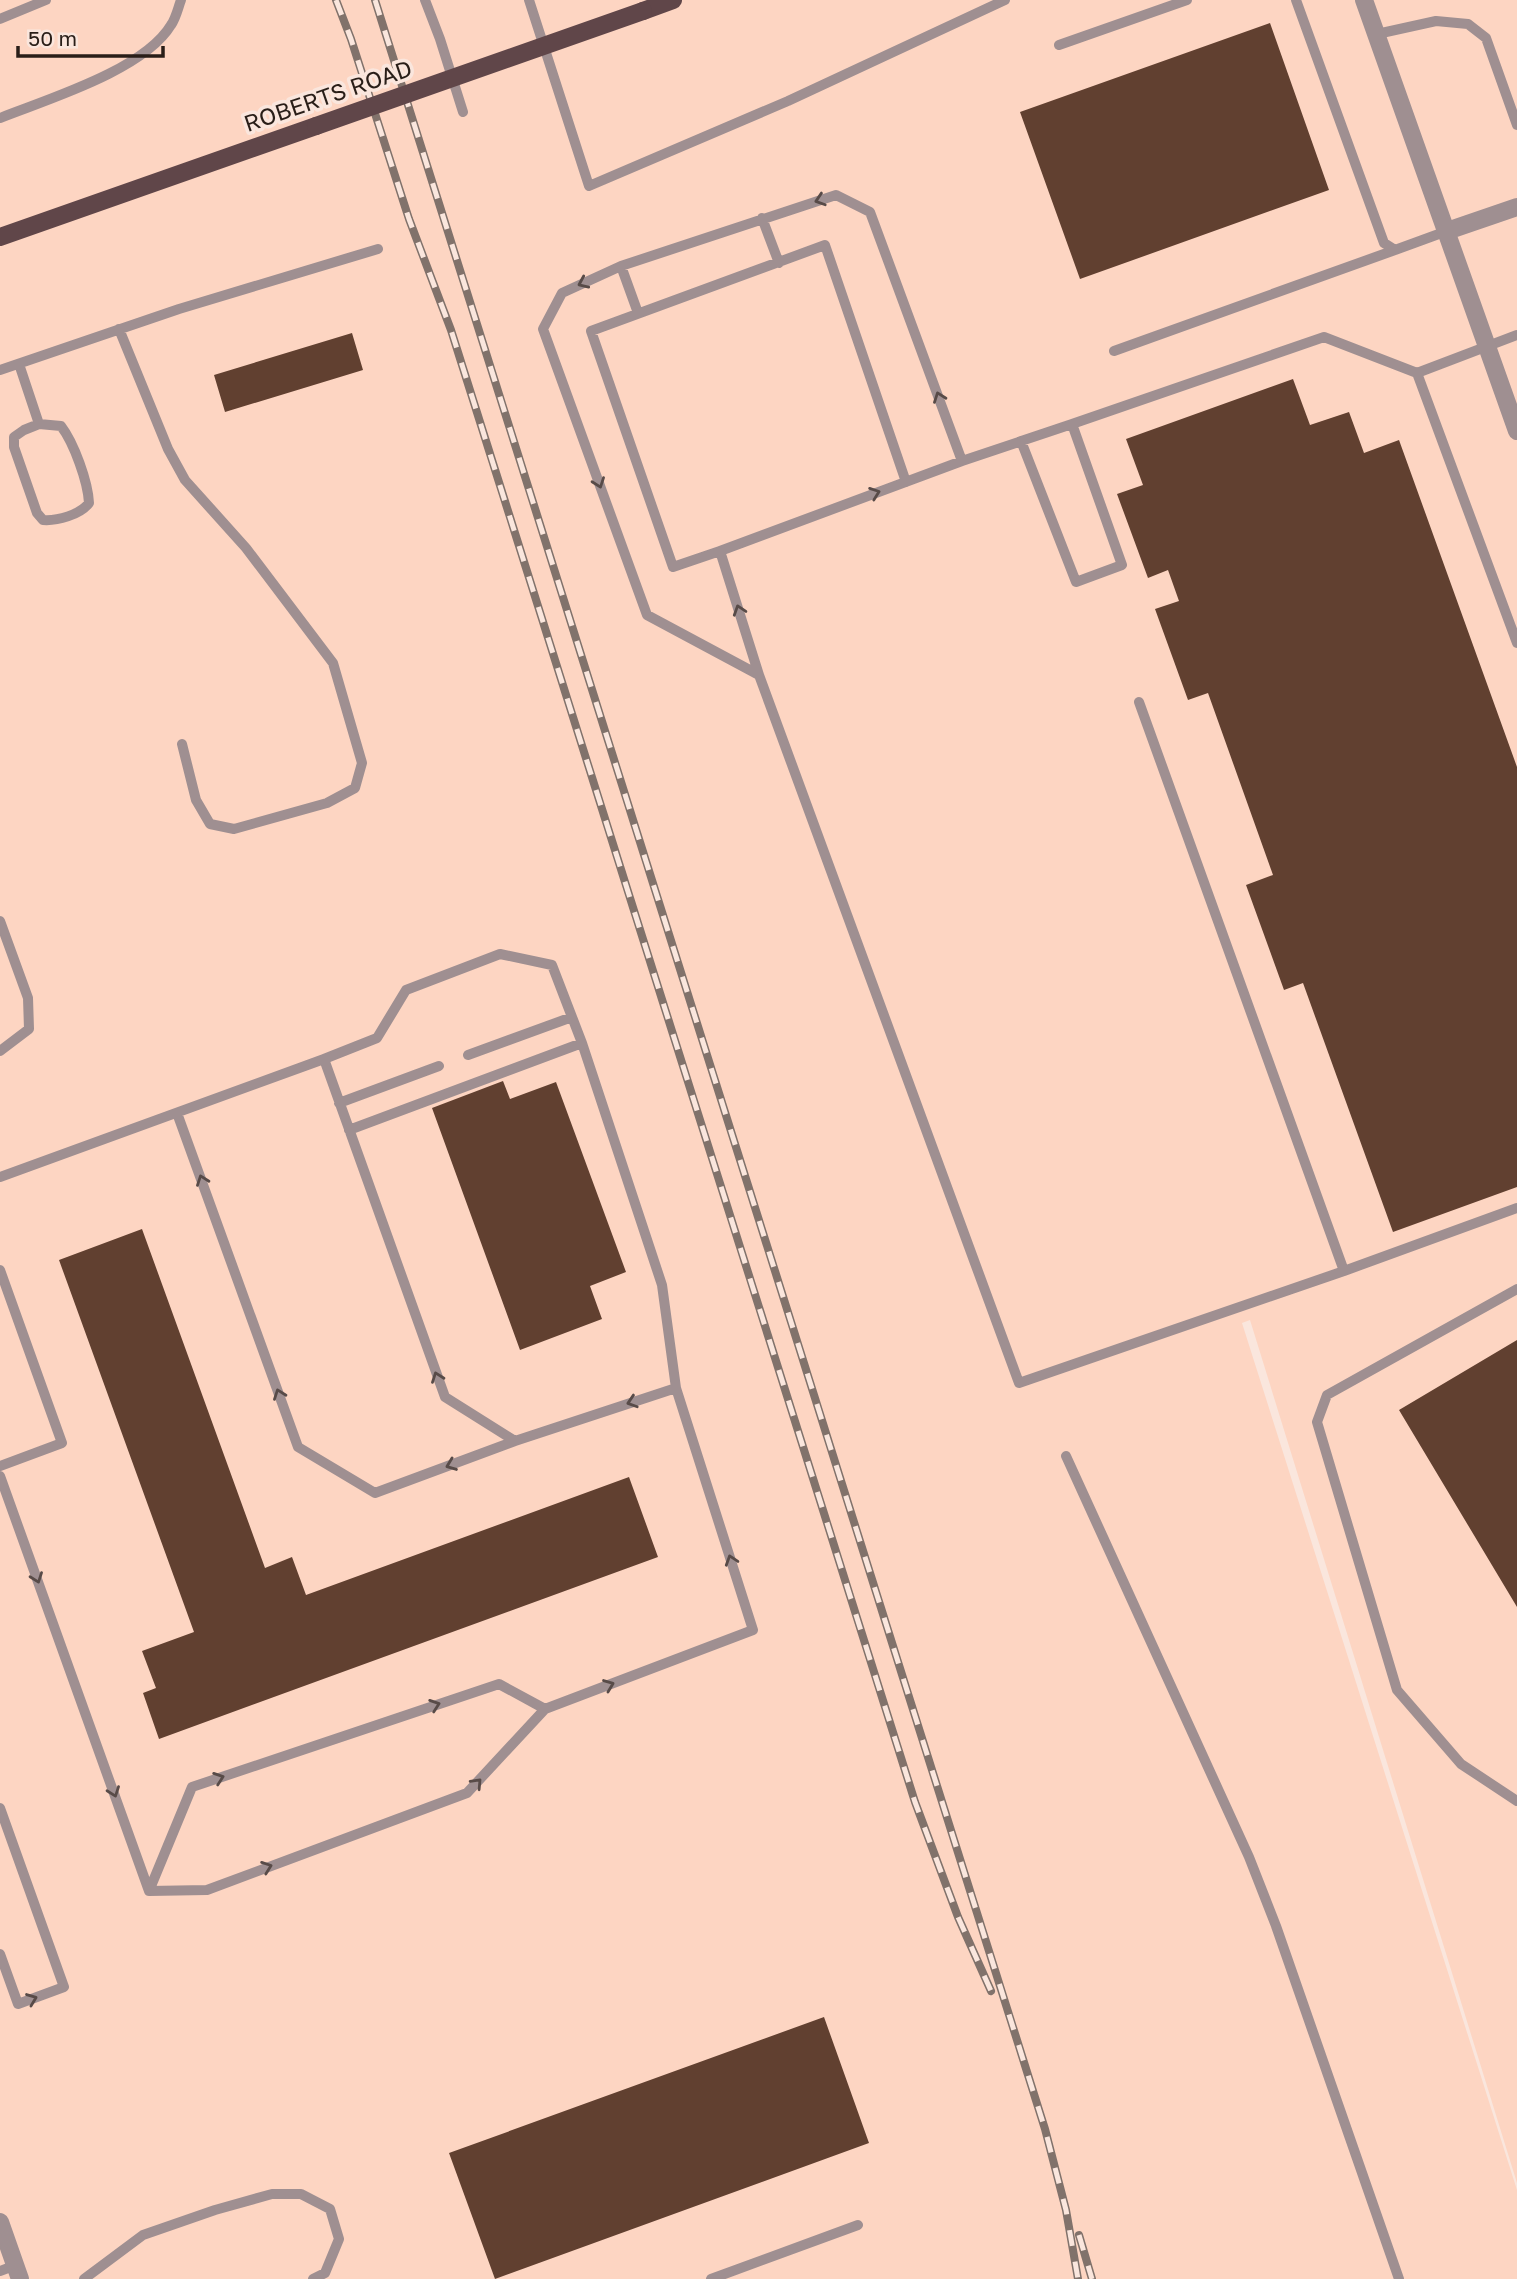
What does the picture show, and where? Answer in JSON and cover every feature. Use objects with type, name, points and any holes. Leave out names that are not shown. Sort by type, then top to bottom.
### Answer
[{"type":"main road","name":"ROBERTS ROAD","points":[[0,237],[673,0]]},
{"type":"street","points":[[1364,0],[1517,431]]},
{"type":"street","points":[[1447,232],[1517,207]]},
{"type":"street","points":[[0,2222],[12,2272]]},
{"type":"lane","points":[[0,19],[46,0]]},
{"type":"lane","points":[[0,118],[112,73],[145,54],[171,26],[181,0]]},
{"type":"lane","points":[[425,0],[463,112]]},
{"type":"lane","points":[[529,0],[589,186],[788,101],[1005,0]]},
{"type":"lane","points":[[1059,45],[1187,0]]},
{"type":"lane","points":[[1296,0],[1384,243],[1395,250]]},
{"type":"lane","points":[[1377,34],[1436,21],[1468,24],[1486,38],[1517,125]]},
{"type":"lane","points":[[759,675],[647,615],[543,330],[562,293],[621,266],[836,195],[870,212],[962,461]]},
{"type":"lane","points":[[762,218],[779,263]]},
{"type":"lane","points":[[1114,351],[1447,232]]},
{"type":"lane","points":[[906,482],[825,245],[591,331],[673,567],[720,551],[906,482],[962,461],[1324,337],[1417,373],[1517,335]]},
{"type":"lane","points":[[0,370],[179,309],[377,249]]},
{"type":"lane","points":[[621,266],[638,313]]},
{"type":"lane","points":[[119,329],[168,449],[185,480],[246,548],[332,663],[362,763],[355,788],[327,803],[234,829],[210,824],[196,800],[182,744]]},
{"type":"lane","points":[[19,364],[39,424]]},
{"type":"lane","points":[[1417,373],[1517,643]]},
{"type":"lane","points":[[39,424],[61,426],[68,436],[89,493],[89,503],[84,510],[52,521],[43,520],[37,513],[14,447],[15,437],[39,424]]},
{"type":"lane","points":[[1021,441],[1076,582],[1122,565],[1072,424]]},
{"type":"lane","points":[[720,551],[759,675],[1019,1383],[1517,1208]]},
{"type":"lane","points":[[1139,702],[1344,1271]]},
{"type":"lane","points":[[0,921],[28,998],[29,1029],[0,1051]]},
{"type":"lane","points":[[0,1178],[377,1038],[405,990],[500,954],[552,965],[582,1043],[662,1285],[676,1388],[753,1630],[545,1709],[467,1793],[207,1890],[149,1891]]},
{"type":"lane","points":[[468,1055],[572,1017]]},
{"type":"lane","points":[[349,1130],[582,1043]]},
{"type":"lane","points":[[324,1059],[444,1397],[515,1441]]},
{"type":"lane","points":[[339,1103],[439,1066]]},
{"type":"lane","points":[[177,1113],[298,1447],[374,1493],[515,1441],[676,1388]]},
{"type":"lane","points":[[0,1270],[62,1443],[0,1466]]},
{"type":"lane","points":[[1517,1289],[1327,1395],[1317,1422],[1397,1690],[1461,1764],[1517,1801]]},
{"type":"lane","points":[[1066,1456],[1250,1857],[1399,2279]]},
{"type":"lane","points":[[0,1476],[149,1891]]},
{"type":"lane","points":[[0,1518],[13,1513]]},
{"type":"lane","points":[[149,1891],[192,1787],[499,1684],[545,1709]]},
{"type":"lane","points":[[0,1808],[64,1987],[18,2004],[0,1954]]},
{"type":"lane","points":[[83,2279],[143,2235],[260,2197],[272,2194],[301,2194],[330,2209],[339,2239],[325,2273],[313,2279]]},
{"type":"lane","points":[[711,2279],[858,2225]]},
{"type":"shaded area","points":[[0,0],[1517,0],[1517,2183],[1250,1320],[1242,1323],[1517,2190],[1517,2279],[0,2279]]},
{"type":"building","points":[[1270,23],[1329,190],[1080,279],[1020,112]]},
{"type":"building","points":[[352,333],[363,370],[225,412],[214,375]]},
{"type":"building","points":[[1293,379],[1310,425],[1349,412],[1364,453],[1399,440],[1517,767],[1517,1187],[1393,1232],[1303,983],[1284,990],[1246,885],[1273,875],[1208,693],[1188,700],[1155,609],[1179,601],[1168,570],[1148,578],[1117,494],[1143,485],[1126,439]]},
{"type":"building","points":[[503,1081],[510,1099],[556,1082],[626,1272],[590,1286],[602,1319],[520,1350],[432,1108]]},
{"type":"building","points":[[142,1229],[265,1568],[292,1557],[306,1595],[629,1477],[658,1557],[159,1739],[143,1693],[156,1688],[142,1651],[194,1632],[59,1260]]},
{"type":"building","points":[[1517,1340],[1517,1607],[1399,1410]]},
{"type":"building","points":[[824,2017],[869,2143],[495,2279],[449,2153]]},
{"type":"railway","points":[[336,0],[409,219],[451,330],[915,1802],[958,1917],[991,1991]]},
{"type":"railway","points":[[375,0],[1045,2129],[1066,2210],[1078,2279]]},
{"type":"railway","points":[[1079,2235],[1092,2279]]}]
